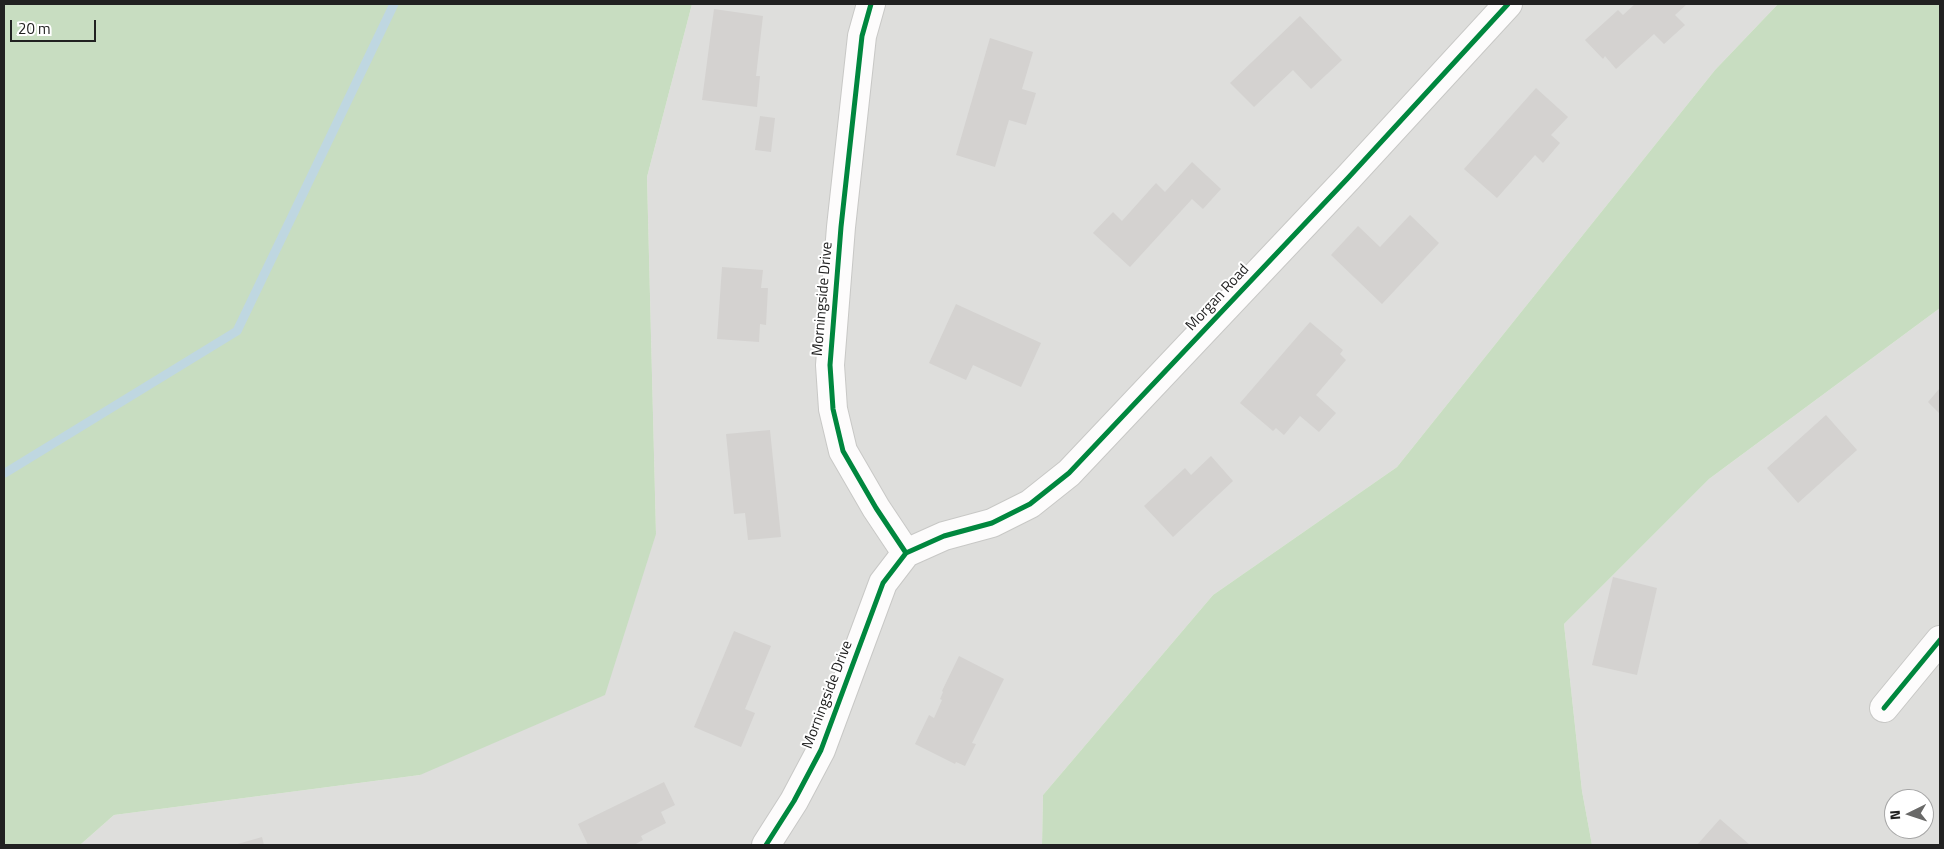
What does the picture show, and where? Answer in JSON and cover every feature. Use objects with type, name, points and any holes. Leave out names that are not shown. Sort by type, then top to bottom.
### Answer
[{"type":"street","name":"Morningside Drive","points":[[766,845],[794,801],[821,750],[883,583],[906,553],[876,508],[843,451],[834,408],[830,365],[841,227],[862,36],[871,4]]},
{"type":"street","name":"Morgan Road","points":[[906,553],[944,536],[992,523],[1030,504],[1069,473],[1341,185],[1508,4]]},
{"type":"street","points":[[1884,708],[1940,640]]},
{"type":"shaded area","points":[[692,4],[1778,4],[1715,70],[1397,467],[1213,595],[1043,795],[1042,845],[80,845],[114,815],[420,775],[656,534],[647,177]]},
{"type":"shaded area","points":[[1940,308],[1940,845],[1592,845],[1582,791],[1564,624],[1709,479]]},
{"type":"green space","points":[[4,4],[692,4],[647,177],[656,534],[605,695],[420,775],[114,815],[80,845],[4,845]]},
{"type":"green space","points":[[1778,4],[1940,4],[1940,308],[1709,479],[1564,624],[1582,791],[1592,845],[1042,845],[1043,795],[1213,595],[1397,467],[1715,70]]},
{"type":"building","points":[[1635,4],[1687,4],[1675,15],[1685,25],[1664,44],[1654,34],[1616,69],[1605,56],[1603,59],[1585,40],[1618,10],[1623,15]]},
{"type":"building","points":[[714,9],[763,16],[756,76],[760,76],[757,107],[702,100]]},
{"type":"building","points":[[1300,16],[1342,60],[1311,89],[1293,70],[1254,107],[1230,83]]},
{"type":"building","points":[[990,38],[1033,52],[1022,89],[1036,93],[1026,125],[1009,120],[995,167],[956,155]]},
{"type":"building","points":[[1536,88],[1568,117],[1551,135],[1560,143],[1543,163],[1535,155],[1497,198],[1464,169]]},
{"type":"building","points":[[760,116],[775,118],[771,152],[755,150]]},
{"type":"building","points":[[1192,162],[1221,189],[1203,209],[1192,199],[1130,267],[1093,233],[1113,212],[1122,221],[1156,183],[1165,192]]},
{"type":"building","points":[[1410,215],[1439,243],[1382,304],[1331,255],[1358,226],[1380,247]]},
{"type":"building","points":[[722,267],[763,270],[761,288],[768,288],[766,325],[760,324],[759,342],[717,339]]},
{"type":"building","points":[[956,304],[1041,343],[1021,387],[973,365],[966,380],[929,363]]},
{"type":"building","points":[[1310,322],[1343,350],[1340,354],[1346,360],[1316,395],[1336,413],[1319,432],[1300,416],[1284,435],[1276,428],[1273,431],[1240,403]]},
{"type":"building","points":[[1940,388],[1940,414],[1928,402]]},
{"type":"building","points":[[1826,415],[1857,450],[1798,503],[1767,468]]},
{"type":"building","points":[[770,430],[781,537],[748,540],[745,513],[734,514],[726,434]]},
{"type":"building","points":[[1211,456],[1233,481],[1173,537],[1144,506],[1185,468],[1191,475]]},
{"type":"building","points":[[1613,577],[1657,588],[1637,675],[1592,665]]},
{"type":"building","points":[[734,631],[771,646],[745,709],[755,713],[741,747],[694,727]]},
{"type":"building","points":[[959,656],[1004,679],[972,743],[976,744],[965,766],[956,762],[955,764],[915,744],[929,715],[934,718],[942,700],[940,699],[942,691]]},
{"type":"building","points":[[664,782],[675,805],[661,812],[666,823],[641,836],[643,840],[634,845],[588,845],[578,824]]},
{"type":"building","points":[[1720,819],[1750,845],[1697,845]]},
{"type":"building","points":[[262,837],[264,845],[234,845]]},
{"type":"waterway","points":[[5,473],[237,331],[394,4]]},
{"type":"cycle path","points":[[766,845],[794,801],[821,750],[883,583],[906,553],[876,508],[843,451],[833,409],[830,365],[841,227],[862,36],[871,4]]},
{"type":"cycle path","points":[[906,553],[944,536],[992,523],[1030,504],[1069,473],[1348,178],[1508,4]]},
{"type":"cycle path","points":[[1884,708],[1940,640]]}]
